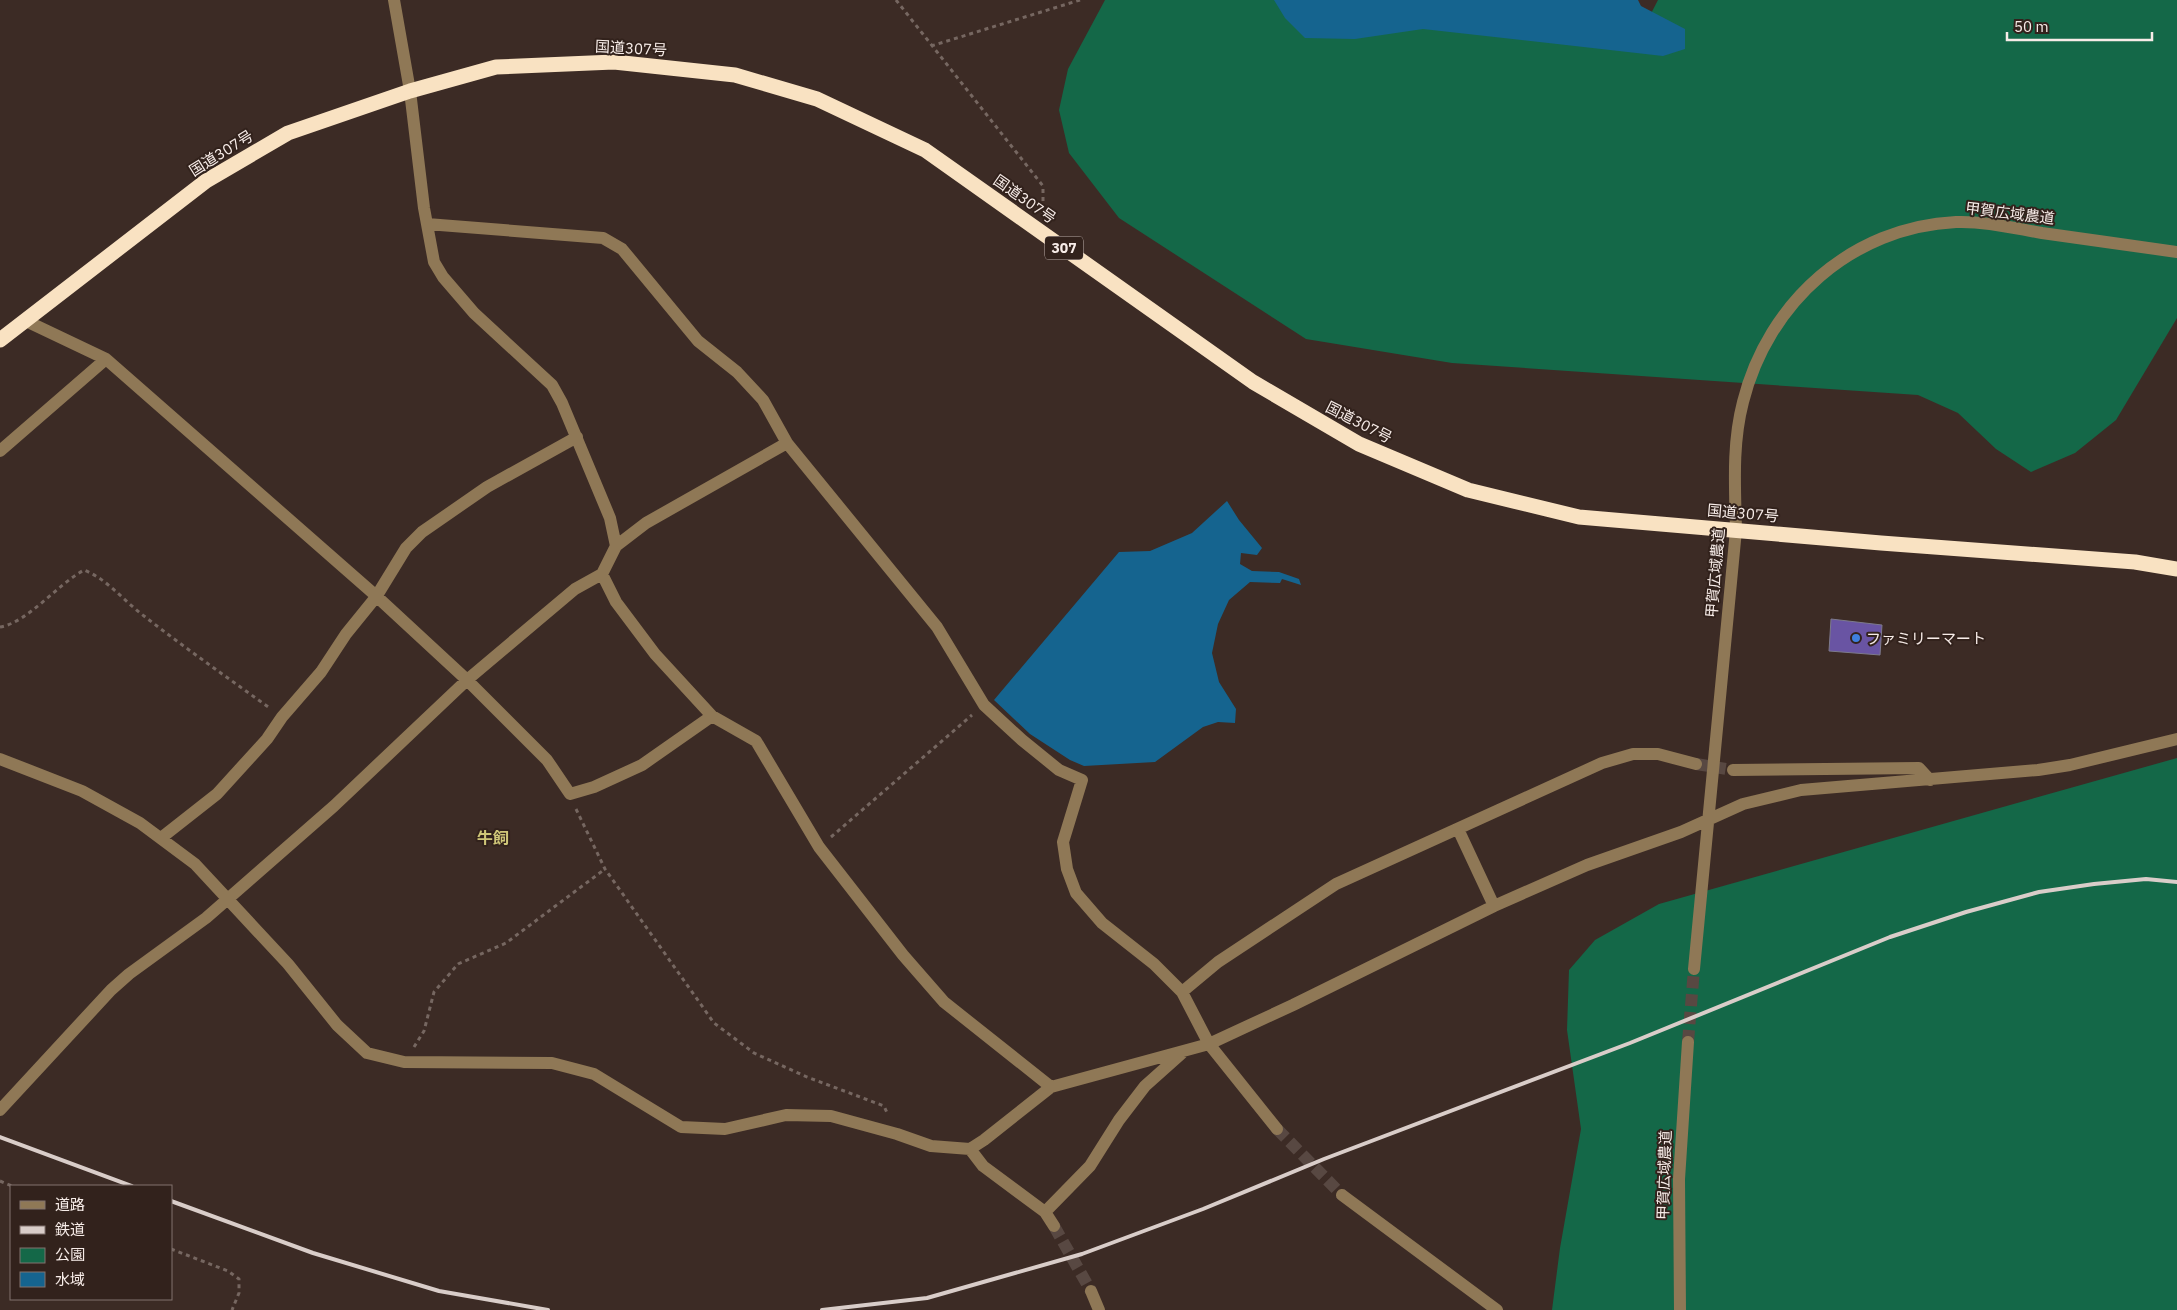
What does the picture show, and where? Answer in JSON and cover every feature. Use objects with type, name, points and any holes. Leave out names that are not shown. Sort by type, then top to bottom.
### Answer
[{"type":"highway","name":"国道307号","points":[[0,340],[206,181],[288,133],[410,91],[496,67],[614,62],[735,75],[817,99],[925,150],[1252,382],[1359,444],[1468,490],[1579,517],[1881,543],[2135,562],[2177,570]]},
{"type":"street","points":[[394,0],[410,91],[427,224],[434,262],[443,278],[474,313],[552,386],[562,402],[610,518],[616,546]]},
{"type":"street","name":"甲賀広域農道","points":[[1694,969],[1736,530],[1734,460],[1743,402],[1764,345],[1781,317],[1804,290],[1835,263],[1888,235],[1934,224],[1958,222],[1986,223],[2177,252]]},
{"type":"street","points":[[427,224],[603,238],[622,249],[698,341],[737,372],[763,400],[787,443],[938,627],[984,704],[1022,740],[1059,770],[1082,780],[1063,842],[1067,869],[1076,893],[1102,923],[1154,964],[1182,992],[1209,1044],[1277,1129]]},
{"type":"street","points":[[24,320],[106,359],[376,597],[467,680],[547,760],[570,794],[594,787],[642,765],[712,716]]},
{"type":"street","points":[[0,451],[106,359]]},
{"type":"street","points":[[161,838],[217,794],[267,738],[282,717],[321,672],[346,634],[376,597],[406,548],[422,532],[488,487],[577,438]]},
{"type":"street","points":[[0,1110],[111,990],[129,974],[206,918],[334,806],[467,680],[575,589],[602,574],[616,546],[646,523],[787,443]]},
{"type":"street","points":[[602,574],[616,602],[655,654],[712,716],[756,741],[819,847],[903,955],[944,1002],[1050,1087]]},
{"type":"street","points":[[0,758],[82,791],[140,823],[195,864],[288,964],[337,1025],[367,1053],[404,1062],[552,1063],[594,1074],[681,1127],[725,1129],[786,1114],[831,1116],[897,1134],[931,1146],[970,1149],[1050,1087],[1209,1044],[1293,1005],[1494,906],[1587,865],[1681,832],[1743,804],[1801,790],[2038,770],[2177,740]]},
{"type":"street","points":[[1182,992],[1218,962],[1336,884],[1602,763],[1633,754],[1658,754],[1696,764]]},
{"type":"street","points":[[1733,770],[1919,768],[1930,780]]},
{"type":"street","points":[[1458,829],[1494,906]]},
{"type":"street","name":"甲賀広域農道","points":[[1680,1310],[1679,1178],[1688,1042]]},
{"type":"street","points":[[1045,1212],[1090,1166],[1118,1120],[1145,1086],[1184,1051]]},
{"type":"street","points":[[970,1149],[983,1166],[1045,1212],[1054,1226]]},
{"type":"street","points":[[1342,1195],[1497,1310]]},
{"type":"street","points":[[1091,1291],[1098,1310]]},
{"type":"path","points":[[896,0],[1043,186],[1042,232]]},
{"type":"path","points":[[931,46],[1080,0]]},
{"type":"path","points":[[0,627],[32,611],[70,577],[84,570],[95,574],[132,607],[186,649],[282,717]]},
{"type":"path","points":[[819,847],[984,704]]},
{"type":"path","points":[[570,794],[605,870],[714,1022],[754,1053],[807,1077],[884,1106],[897,1134]]},
{"type":"path","points":[[404,1062],[424,1031],[434,992],[458,964],[506,943],[605,870]]},
{"type":"path","points":[[172,1249],[228,1271],[238,1279],[238,1293],[232,1310]]},
{"type":"green space","points":[[1105,0],[1398,0],[1643,29],[1658,0],[2177,0],[2177,318],[2116,420],[2075,453],[2031,472],[1996,449],[1958,413],[1918,395],[1452,363],[1306,339],[1119,218],[1069,153],[1059,110],[1068,69]]},
{"type":"green space","points":[[2177,758],[2177,1310],[1552,1310],[1560,1248],[1581,1129],[1567,1030],[1569,970],[1595,940],[1659,904]]},
{"type":"water","points":[[1274,0],[1638,0],[1641,6],[1685,29],[1685,49],[1663,56],[1423,29],[1355,39],[1305,38],[1285,18]]},
{"type":"water","points":[[1227,501],[1239,520],[1262,548],[1257,555],[1241,553],[1240,564],[1252,571],[1279,572],[1299,579],[1301,585],[1282,579],[1280,583],[1250,582],[1229,600],[1218,624],[1212,653],[1219,682],[1236,709],[1235,723],[1218,722],[1203,727],[1155,762],[1084,766],[1070,760],[1030,734],[994,700],[1119,552],[1150,551],[1192,533]]},
{"type":"building","name":"ファミリーマート","points":[[1831,619],[1882,625],[1880,655],[1829,651]]},
{"type":"tunnel","points":[[1696,764],[1733,770]]},
{"type":"tunnel","points":[[1688,1042],[1694,969]]},
{"type":"tunnel","points":[[1277,1129],[1342,1195]]},
{"type":"tunnel","points":[[1054,1226],[1091,1291]]},
{"type":"railway","points":[[822,1310],[927,1298],[1082,1254],[1203,1209],[1324,1159],[1630,1043],[1890,937],[1966,912],[2039,892],[2094,884],[2146,879],[2177,882]]},
{"type":"railway","points":[[0,1137],[129,1185]]},
{"type":"railway","points":[[172,1201],[313,1253],[439,1291],[548,1310]]},
{"type":"place","name":"ファミリーマート","points":[[1856,638]]},
{"type":"district","name":"牛飼","points":[[493,838]]}]
